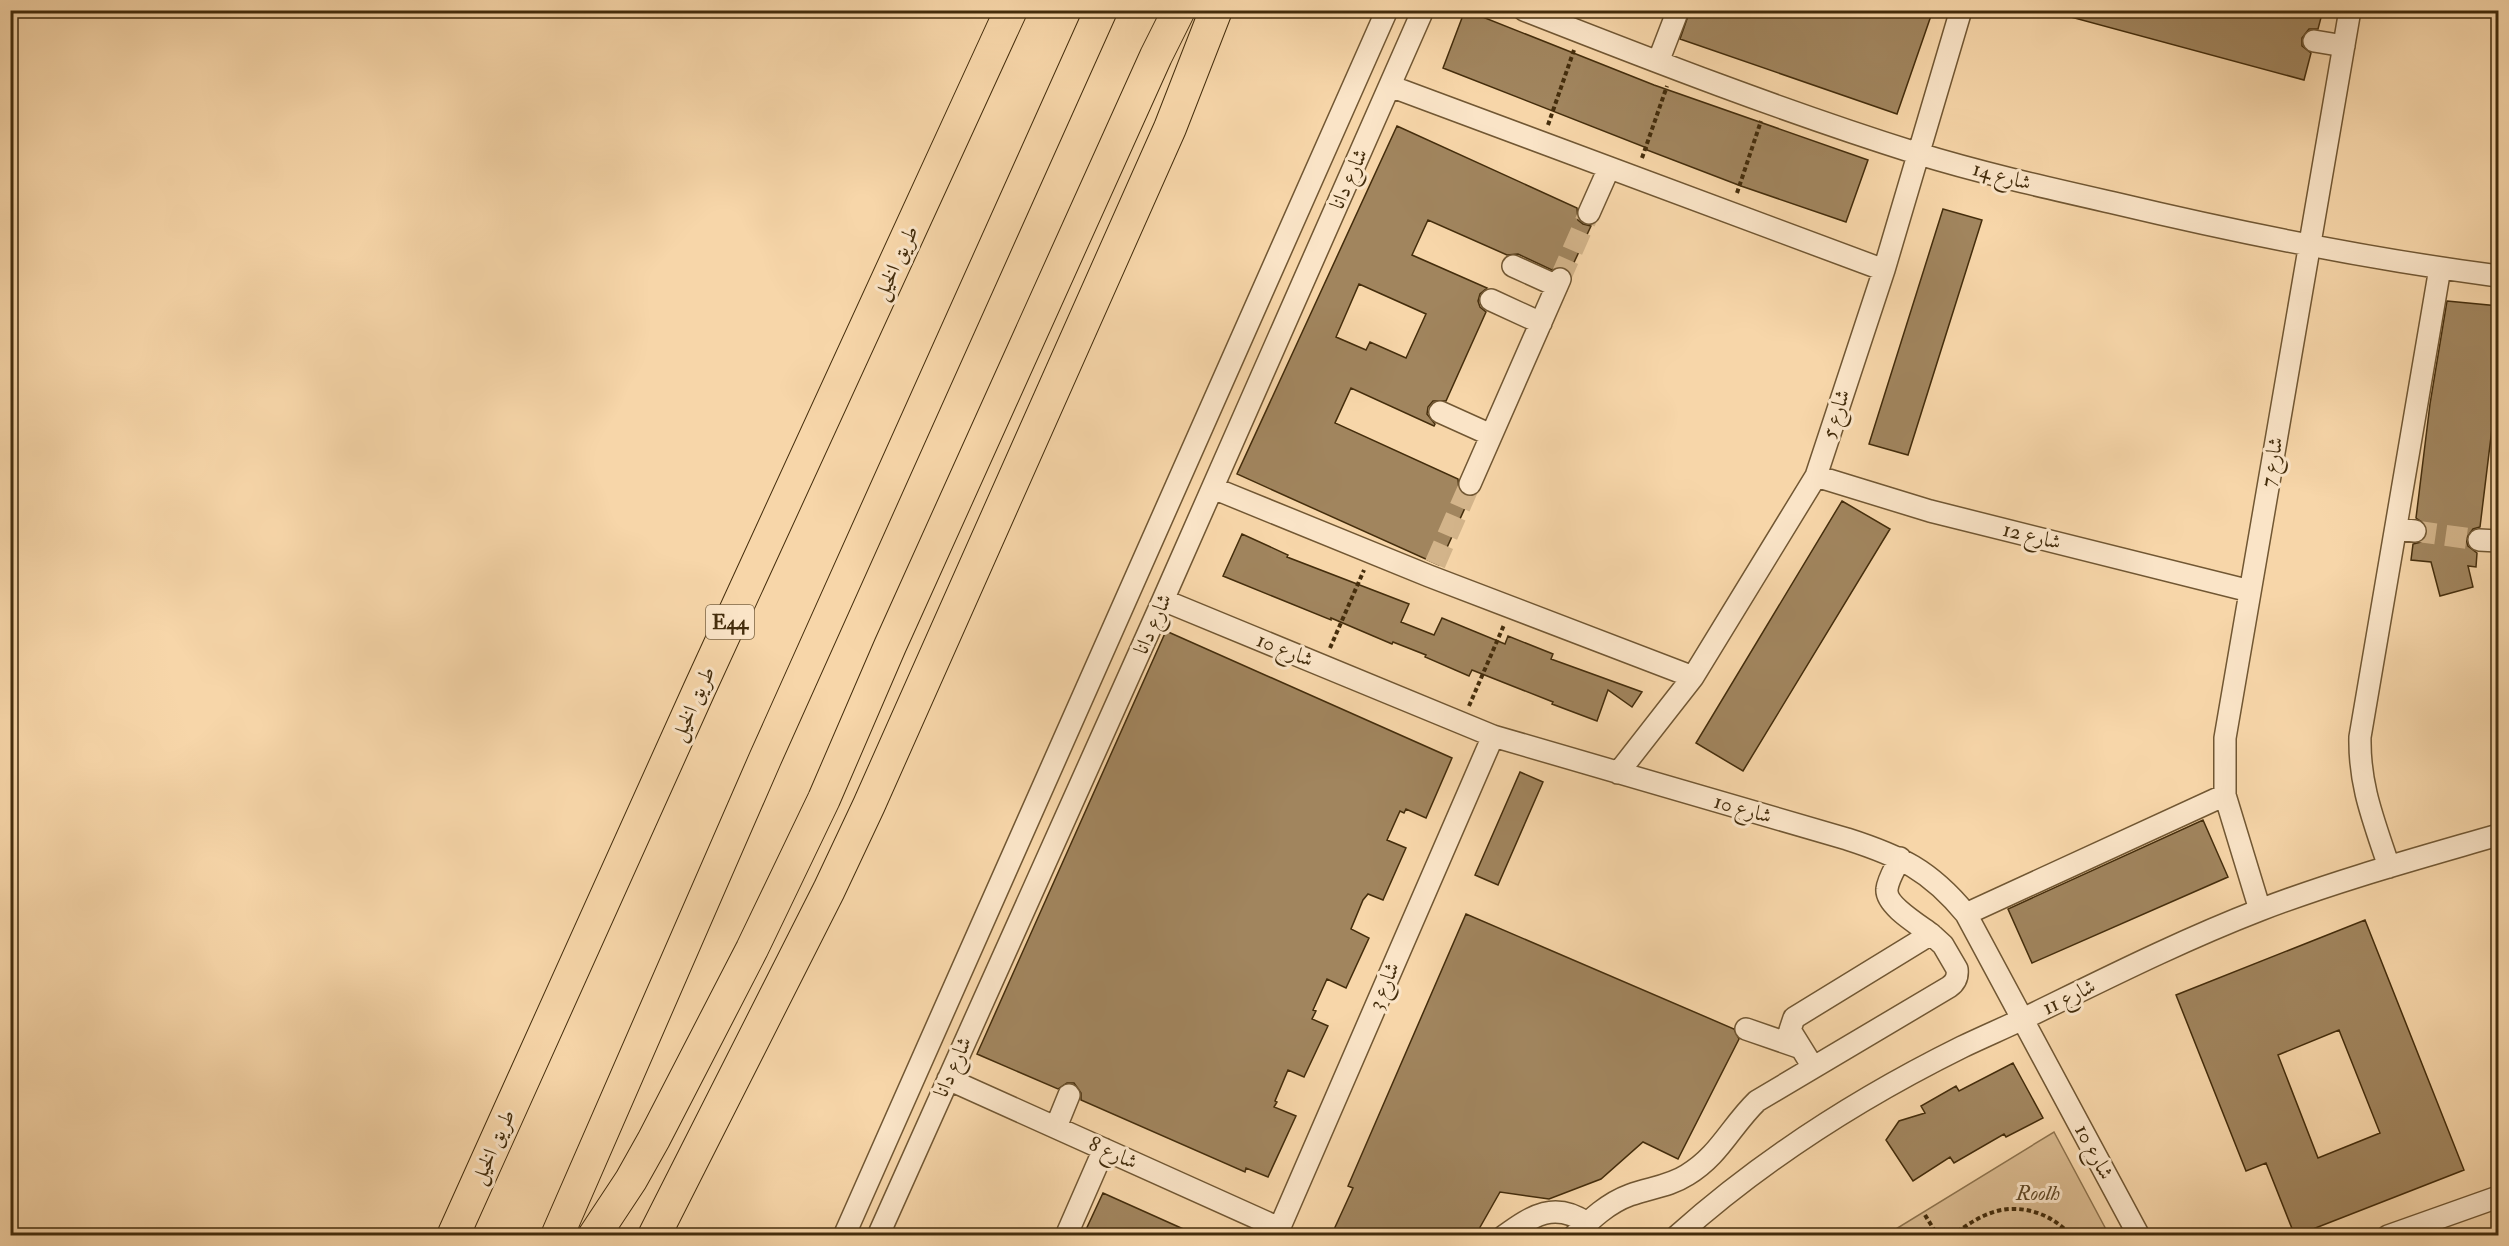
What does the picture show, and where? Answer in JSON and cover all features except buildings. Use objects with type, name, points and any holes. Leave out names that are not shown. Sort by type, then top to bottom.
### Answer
[{"type":"highway","name":"طريق الخيل","points":[[453,1236],[699,690],[1011,10]]},
{"type":"highway","points":[[556,1236],[765,759],[1101,10]]},
{"type":"highway","points":[[594,1236],[654,1139],[824,799],[895,636],[1156,56],[1179,10]]},
{"type":"highway","points":[[654,1236],[798,954],[870,804],[1174,119],[1216,10]]},
{"type":"street","name":"شارع دانا","points":[[844,1236],[1387,10]]},
{"type":"street","name":"شارع دانا","points":[[878,1236],[1213,488],[1422,10]]},
{"type":"street","name":"شارع 14","points":[[1524,10],[1767,103],[1918,153],[2026,183],[2209,226],[2440,268],[2499,276]]},
{"type":"street","points":[[1666,65],[1678,10]]},
{"type":"street","name":"شارع 5","points":[[1618,773],[1693,677],[1816,476],[1884,270],[1961,10]]},
{"type":"street","name":"شارع 7","points":[[2260,910],[2225,795],[2225,738],[2350,10]]},
{"type":"street","points":[[2314,41],[2344,46]]},
{"type":"street","points":[[1390,86],[1884,270]]},
{"type":"street","points":[[1589,213],[1609,168]]},
{"type":"street","points":[[1470,484],[1558,282],[1513,266]]},
{"type":"street","points":[[2389,867],[2364,791],[2359,764],[2360,746],[2406,530],[2440,268]]},
{"type":"street","points":[[1489,305],[1538,328]]},
{"type":"street","points":[[1443,407],[1494,429]]},
{"type":"street","name":"شارع 12","points":[[1816,476],[1930,511],[2250,591]]},
{"type":"street","points":[[1213,488],[1371,553],[1432,570],[1511,608],[1693,677]]},
{"type":"street","points":[[1129,593],[1130,609],[1144,617],[1164,598],[1167,568],[1160,563],[1152,562],[1145,564],[1139,570]]},
{"type":"street","name":"شارع 10","points":[[1164,598],[1493,735],[1847,839],[1900,858],[1933,879],[1947,891],[1966,914],[2139,1236]]},
{"type":"street","name":"شارع 3","points":[[1277,1232],[1493,735]]},
{"type":"street","points":[[1966,914],[2225,795]]},
{"type":"street","name":"شارع 11","points":[[1688,1232],[1775,1160],[1847,1112],[1962,1047],[2133,965],[2260,910],[2389,867],[2499,835]]},
{"type":"street","points":[[1504,1236],[1549,1211],[1567,1211],[1581,1229],[1613,1202],[1666,1185],[1685,1176],[1703,1165],[1719,1150],[1738,1121],[1757,1101],[1953,983],[1957,979],[1957,969],[1944,945],[1894,906],[1887,896],[1888,883],[1900,858]]},
{"type":"street","points":[[1814,1068],[1790,1030],[1794,1018],[1931,934]]},
{"type":"street","points":[[1746,1029],[1801,1048]]},
{"type":"street","points":[[912,1079],[911,1087],[921,1098],[928,1100],[947,1081],[948,1057],[942,1053],[928,1052],[922,1056]]},
{"type":"street","name":"شارع 8","points":[[947,1081],[1056,1127],[1277,1232]]},
{"type":"street","points":[[1056,1127],[1069,1095]]},
{"type":"street","points":[[1066,1236],[1104,1149]]},
{"type":"street","points":[[2388,1236],[2425,1229],[2499,1197]]},
{"type":"path","points":[[1542,142],[1580,32]]},
{"type":"path","points":[[1636,178],[1666,65]]},
{"type":"path","points":[[1730,213],[1767,103]]},
{"type":"path","points":[[1322,665],[1371,553]]},
{"type":"path","points":[[1462,722],[1511,608]]},
{"type":"path","points":[[1951,1236],[1989,1214],[2008,1209],[2028,1210],[2047,1216],[2071,1236]]},
{"type":"path","points":[[1925,1215],[1938,1236]]},
{"type":"green space","name":"Roolh","points":[[2054,1132],[2109,1235],[1886,1235]]},
{"type":"tunnel","points":[[1560,279],[1589,213]]},
{"type":"tunnel","points":[[1435,564],[1470,484]]},
{"type":"tunnel","points":[[2415,531],[2479,540]]}]
